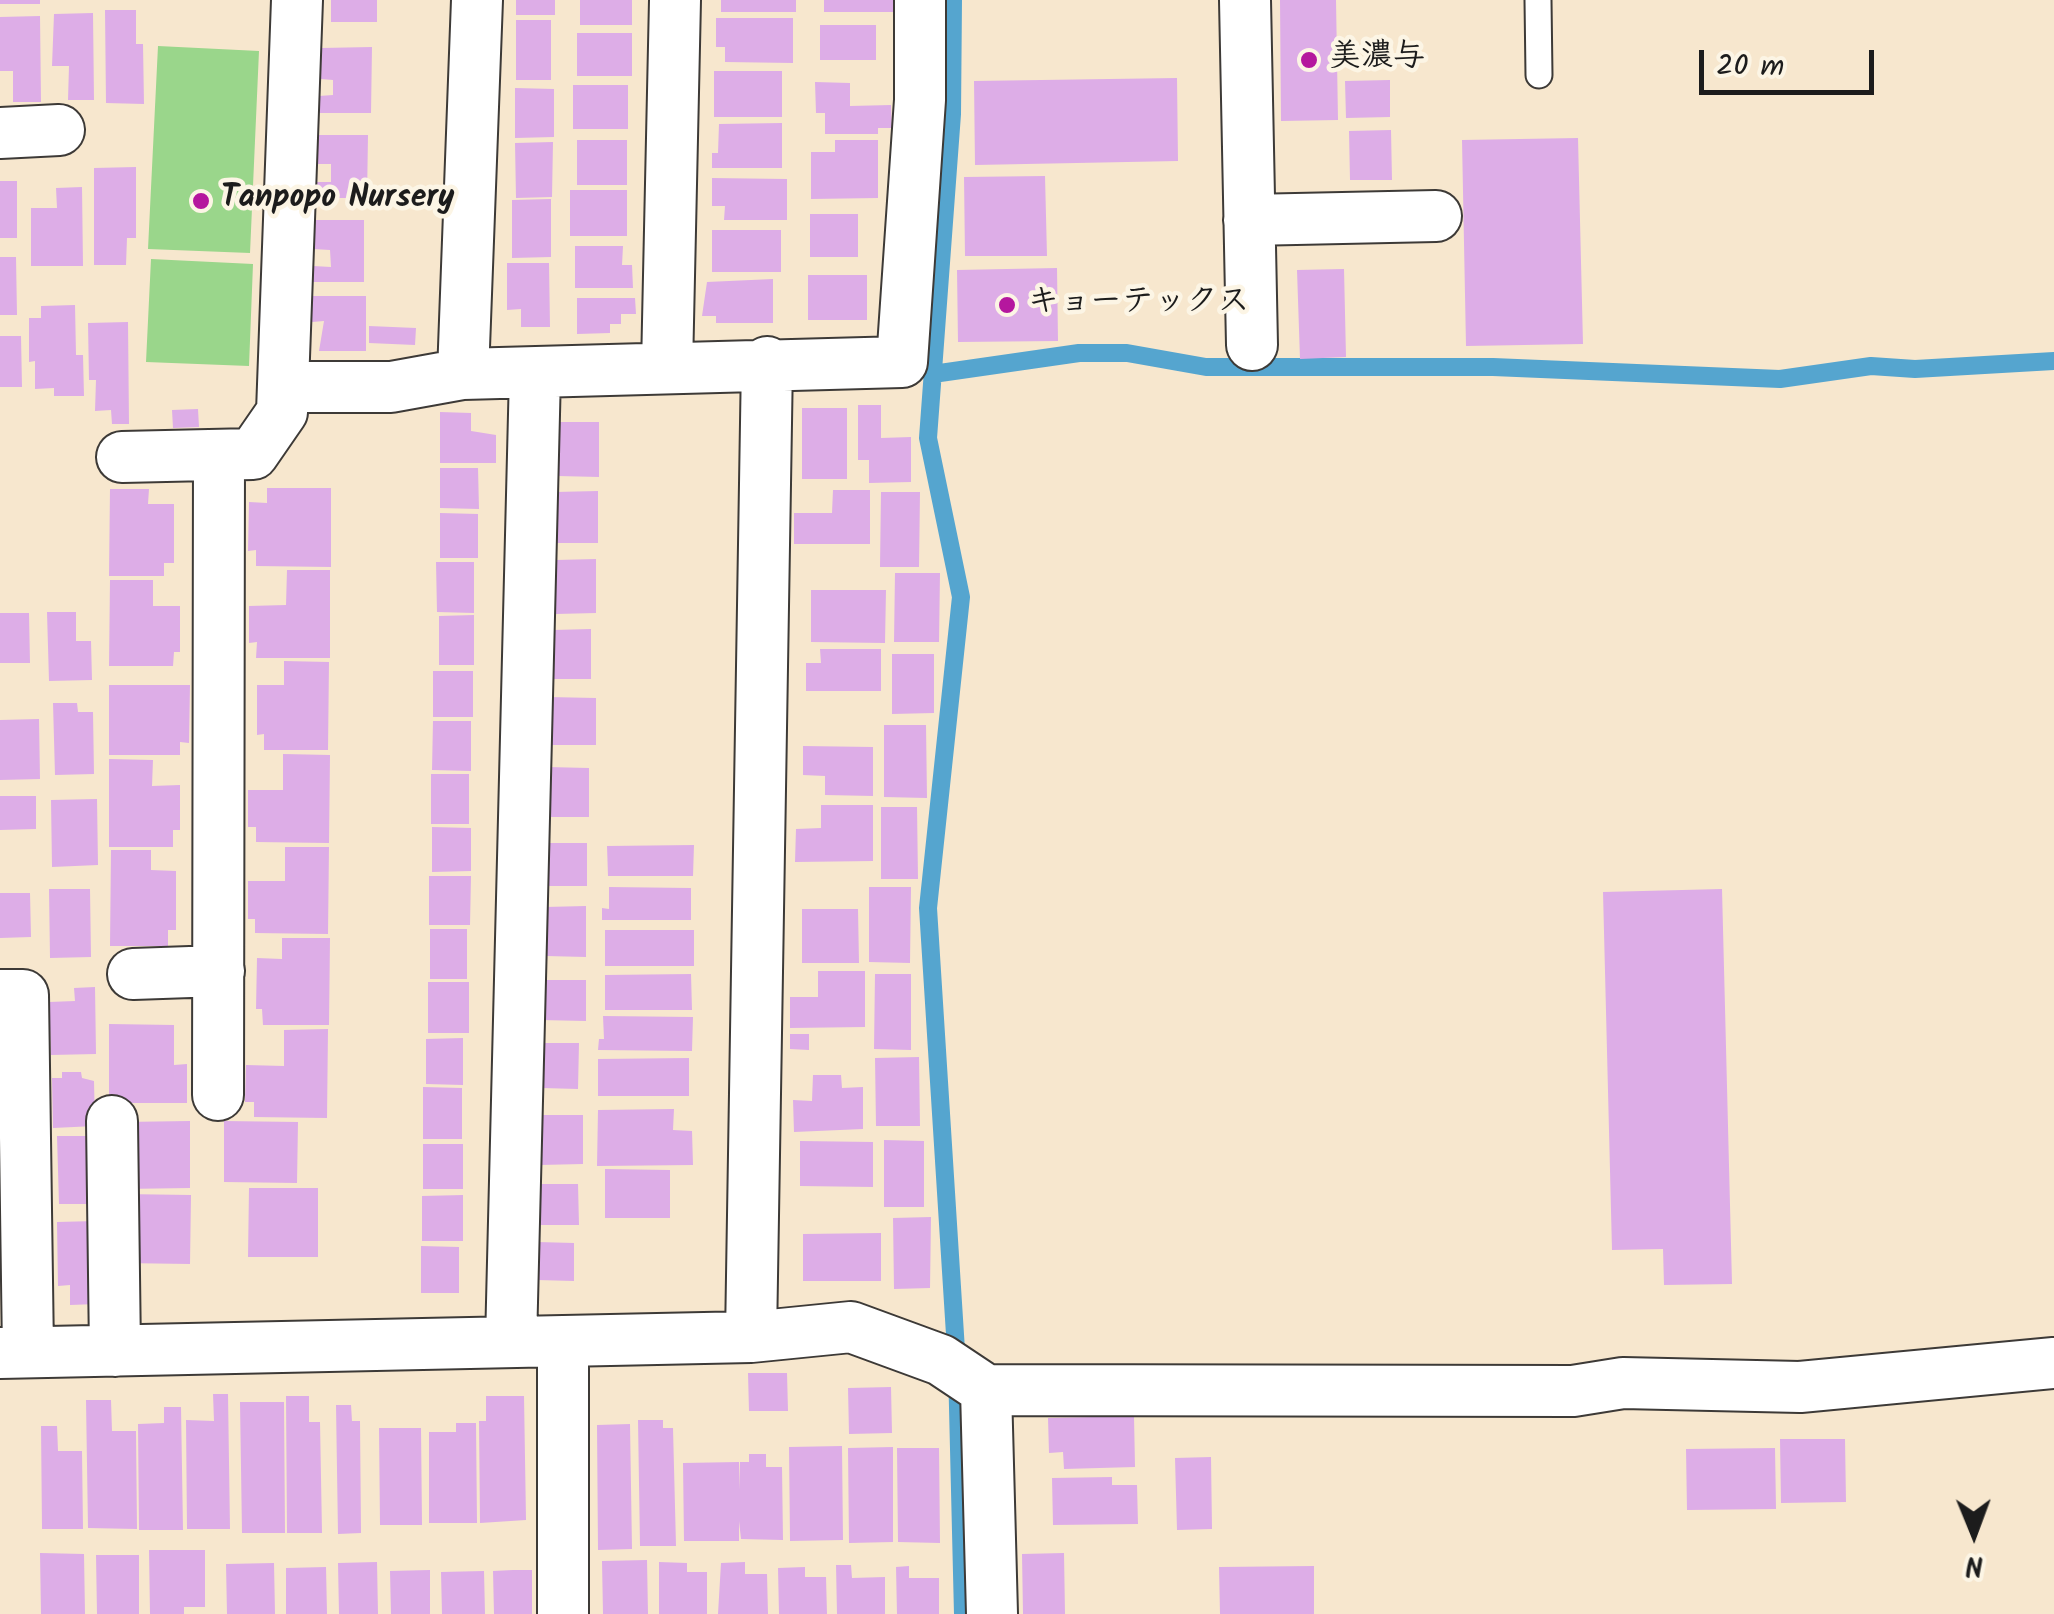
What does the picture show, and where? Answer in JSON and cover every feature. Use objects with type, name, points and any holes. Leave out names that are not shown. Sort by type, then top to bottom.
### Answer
[{"type":"street","points":[[122,457],[254,454],[282,412],[298,0]]},
{"type":"street","points":[[463,374],[477,0]]},
{"type":"street","points":[[667,368],[675,0]]},
{"type":"street","points":[[282,387],[391,387],[463,374],[766,362],[902,362],[920,100],[920,0]]},
{"type":"street","points":[[1245,0],[1252,345]]},
{"type":"street","points":[[0,133],[60,130]]},
{"type":"street","points":[[1250,220],[1436,216]]},
{"type":"street","points":[[751,1336],[766,362]]},
{"type":"street","points":[[511,1342],[534,374]]},
{"type":"street","points":[[218,1095],[219,455]]},
{"type":"street","points":[[133,974],[218,971]]},
{"type":"street","points":[[0,995],[24,996],[14,1352],[751,1336],[851,1327],[965,1375],[1573,1391],[1622,1383],[1800,1387],[2054,1363]]},
{"type":"street","points":[[112,1121],[115,1350]]},
{"type":"street","points":[[563,1614],[564,1341]]},
{"type":"street","points":[[965,1375],[992,1614]]},
{"type":"lane","points":[[1538,0],[1539,76]]},
{"type":"green space","points":[[158,46],[259,51],[250,253],[148,249]]},
{"type":"green space","points":[[151,259],[253,264],[249,366],[146,362]]},
{"type":"building","points":[[0,0],[40,0],[40,4],[0,4]]},
{"type":"building","points":[[331,0],[377,0],[377,22],[331,22]]},
{"type":"building","points":[[516,0],[555,0],[555,15],[516,15]]},
{"type":"building","points":[[580,0],[632,0],[632,25],[580,25]]},
{"type":"building","points":[[721,0],[796,0],[796,12],[721,12]]},
{"type":"building","points":[[824,0],[895,0],[895,12],[824,12]]},
{"type":"building","name":"美濃与","points":[[1280,0],[1336,0],[1338,120],[1281,121]]},
{"type":"building","points":[[105,10],[136,10],[136,44],[143,44],[144,104],[106,103]]},
{"type":"building","points":[[93,13],[94,100],[68,100],[69,66],[52,66],[54,14]]},
{"type":"building","points":[[40,16],[41,102],[13,102],[13,71],[0,71],[0,17]]},
{"type":"building","points":[[716,18],[793,18],[793,63],[725,62],[725,47],[716,47]]},
{"type":"building","points":[[516,20],[551,20],[551,80],[516,80]]},
{"type":"building","points":[[820,25],[876,25],[876,60],[820,60]]},
{"type":"building","points":[[577,33],[632,33],[632,76],[577,76]]},
{"type":"building","points":[[372,47],[371,113],[319,113],[319,96],[333,95],[333,80],[321,79],[321,48]]},
{"type":"building","points":[[714,71],[782,71],[782,117],[714,117]]},
{"type":"building","points":[[1177,78],[1178,161],[975,165],[974,81]]},
{"type":"building","points":[[1390,80],[1390,117],[1346,118],[1345,81]]},
{"type":"building","points":[[815,82],[850,83],[850,106],[891,105],[892,128],[878,128],[878,134],[825,134],[825,113],[816,113]]},
{"type":"building","points":[[573,85],[628,85],[628,129],[573,129]]},
{"type":"building","points":[[515,88],[554,89],[554,137],[515,138]]},
{"type":"building","points":[[782,123],[782,168],[712,168],[712,153],[718,153],[719,124]]},
{"type":"building","points":[[1391,130],[1392,180],[1350,180],[1349,131]]},
{"type":"building","points":[[317,135],[368,135],[367,198],[318,198],[317,182],[331,182],[331,164],[318,164]]},
{"type":"building","points":[[1578,138],[1583,344],[1466,346],[1462,140]]},
{"type":"building","points":[[577,140],[627,140],[627,185],[577,185]]},
{"type":"building","points":[[835,140],[878,140],[878,198],[811,199],[811,152],[835,152]]},
{"type":"building","points":[[553,142],[552,197],[516,198],[515,143]]},
{"type":"building","points":[[136,167],[136,238],[127,238],[126,265],[94,265],[94,168]]},
{"type":"building","points":[[1045,176],[1047,256],[965,256],[964,177]]},
{"type":"building","points":[[712,178],[787,179],[787,220],[724,220],[725,206],[712,206]]},
{"type":"building","points":[[0,181],[17,181],[17,238],[0,238]]},
{"type":"building","points":[[82,187],[83,266],[31,266],[31,208],[57,208],[56,188]]},
{"type":"building","points":[[570,190],[627,190],[627,236],[570,236]]},
{"type":"building","points":[[551,199],[551,257],[512,258],[512,200]]},
{"type":"building","points":[[810,214],[858,214],[858,257],[810,257]]},
{"type":"building","points":[[313,220],[364,220],[364,282],[313,282],[313,266],[331,267],[330,250],[313,249]]},
{"type":"building","points":[[712,230],[781,230],[781,272],[712,272]]},
{"type":"building","points":[[575,246],[623,246],[622,265],[632,265],[633,288],[575,288]]},
{"type":"building","points":[[0,257],[16,257],[17,315],[0,315]]},
{"type":"building","points":[[507,263],[549,263],[550,327],[521,327],[521,309],[507,310]]},
{"type":"building","name":"キョーテックス","points":[[1057,268],[1058,341],[958,342],[957,270]]},
{"type":"building","points":[[1344,269],[1346,357],[1300,359],[1297,270]]},
{"type":"building","points":[[808,275],[867,275],[867,320],[808,320]]},
{"type":"building","points":[[773,279],[773,323],[716,323],[716,316],[702,316],[707,282]]},
{"type":"building","points":[[312,296],[366,296],[366,351],[319,351],[324,321],[312,322]]},
{"type":"building","points":[[577,298],[635,298],[636,314],[621,314],[621,324],[610,324],[610,333],[577,334]]},
{"type":"building","points":[[75,305],[76,355],[83,355],[84,396],[54,396],[54,388],[35,389],[35,361],[29,362],[29,318],[41,318],[41,306]]},
{"type":"building","points":[[128,322],[129,424],[112,424],[111,410],[95,411],[96,380],[89,380],[88,323]]},
{"type":"building","points":[[369,326],[416,328],[415,345],[369,343]]},
{"type":"building","points":[[0,336],[21,336],[22,387],[0,387]]},
{"type":"building","points":[[858,405],[881,405],[881,438],[911,437],[911,482],[869,483],[869,460],[858,460]]},
{"type":"building","points":[[802,408],[847,408],[847,479],[802,479]]},
{"type":"building","points":[[198,409],[199,427],[173,428],[172,410]]},
{"type":"building","points":[[440,412],[471,413],[471,431],[496,435],[496,463],[440,463]]},
{"type":"building","points":[[558,422],[599,422],[599,477],[558,476]]},
{"type":"building","points":[[440,468],[478,468],[479,509],[440,508]]},
{"type":"building","points":[[267,488],[331,488],[331,567],[256,566],[256,550],[248,551],[249,502],[267,503]]},
{"type":"building","points":[[110,489],[149,489],[148,504],[174,504],[174,563],[164,563],[164,576],[109,576]]},
{"type":"building","points":[[833,490],[870,490],[870,544],[794,544],[794,513],[832,513]]},
{"type":"building","points":[[598,491],[598,543],[555,543],[555,492]]},
{"type":"building","points":[[881,492],[920,492],[919,567],[880,567]]},
{"type":"building","points":[[440,513],[478,514],[478,558],[440,558]]},
{"type":"building","points":[[596,559],[596,613],[556,614],[556,560]]},
{"type":"building","points":[[436,562],[474,562],[474,613],[437,612]]},
{"type":"building","points":[[287,570],[330,570],[330,658],[256,658],[257,642],[249,643],[249,606],[286,605]]},
{"type":"building","points":[[895,573],[940,573],[939,642],[894,642]]},
{"type":"building","points":[[110,580],[153,580],[153,606],[180,606],[180,652],[174,652],[173,666],[109,666]]},
{"type":"building","points":[[811,590],[886,590],[885,643],[811,642]]},
{"type":"building","points":[[47,612],[76,612],[76,641],[91,641],[92,680],[49,681]]},
{"type":"building","points":[[0,613],[29,613],[30,663],[0,663]]},
{"type":"building","points":[[474,615],[474,665],[439,665],[439,616]]},
{"type":"building","points":[[591,629],[591,679],[553,679],[553,630]]},
{"type":"building","points":[[820,649],[881,649],[881,691],[806,691],[806,663],[821,663]]},
{"type":"building","points":[[892,654],[934,654],[934,713],[892,714]]},
{"type":"building","points":[[284,661],[329,662],[328,750],[264,750],[264,734],[257,735],[257,685],[284,685]]},
{"type":"building","points":[[433,671],[473,671],[473,717],[433,717]]},
{"type":"building","points":[[109,685],[190,685],[189,743],[180,742],[180,755],[109,755]]},
{"type":"building","points":[[548,697],[596,698],[596,745],[548,745]]},
{"type":"building","points":[[53,703],[77,703],[78,712],[93,712],[94,774],[55,775]]},
{"type":"building","points":[[39,719],[40,779],[0,780],[0,720]]},
{"type":"building","points":[[433,721],[471,721],[471,771],[432,770]]},
{"type":"building","points":[[884,725],[926,725],[927,798],[884,797]]},
{"type":"building","points":[[803,746],[873,747],[873,796],[825,795],[825,776],[803,775]]},
{"type":"building","points":[[283,754],[330,755],[329,843],[256,842],[256,827],[248,827],[248,790],[283,790]]},
{"type":"building","points":[[109,759],[153,760],[152,786],[180,785],[180,830],[173,830],[173,847],[109,847]]},
{"type":"building","points":[[547,767],[589,768],[589,817],[547,817]]},
{"type":"building","points":[[431,774],[469,774],[469,824],[431,824]]},
{"type":"building","points":[[0,796],[36,796],[36,829],[0,830]]},
{"type":"building","points":[[97,799],[98,865],[52,867],[51,800]]},
{"type":"building","points":[[821,805],[873,805],[873,861],[795,862],[796,829],[821,828]]},
{"type":"building","points":[[881,807],[917,807],[918,879],[881,879]]},
{"type":"building","points":[[432,827],[471,828],[471,871],[432,872]]},
{"type":"building","points":[[548,843],[587,843],[587,886],[548,886]]},
{"type":"building","points":[[694,845],[693,876],[608,876],[607,846]]},
{"type":"building","points":[[285,847],[329,847],[328,934],[255,933],[255,919],[248,919],[248,881],[285,881]]},
{"type":"building","points":[[111,850],[151,850],[151,870],[176,871],[176,930],[168,930],[168,946],[110,946]]},
{"type":"building","points":[[429,876],[471,876],[470,925],[429,925]]},
{"type":"building","points":[[609,887],[691,888],[691,920],[602,920],[602,908],[609,909]]},
{"type":"building","points":[[869,887],[911,887],[910,963],[869,962]]},
{"type":"building","points":[[49,889],[90,889],[91,957],[50,958]]},
{"type":"building","points":[[1722,889],[1732,1284],[1664,1285],[1663,1249],[1612,1250],[1603,892]]},
{"type":"building","points":[[0,893],[30,893],[31,937],[0,938]]},
{"type":"building","points":[[586,906],[586,957],[546,956],[545,907]]},
{"type":"building","points":[[802,909],[858,909],[859,963],[802,963]]},
{"type":"building","points":[[430,929],[467,929],[467,979],[430,979]]},
{"type":"building","points":[[605,930],[694,930],[694,966],[605,966]]},
{"type":"building","points":[[282,938],[330,938],[329,1025],[263,1025],[262,1009],[256,1009],[257,958],[282,959]]},
{"type":"building","points":[[818,971],[865,971],[865,1027],[790,1028],[790,997],[818,997]]},
{"type":"building","points":[[691,974],[692,1010],[605,1010],[605,975]]},
{"type":"building","points":[[875,974],[911,974],[911,1050],[874,1049]]},
{"type":"building","points":[[540,980],[586,980],[586,1021],[540,1020]]},
{"type":"building","points":[[428,982],[469,982],[469,1033],[428,1033]]},
{"type":"building","points":[[95,987],[96,1054],[51,1055],[49,1002],[75,1001],[74,988]]},
{"type":"building","points":[[603,1016],[693,1017],[692,1051],[598,1050],[599,1039],[604,1039]]},
{"type":"building","points":[[109,1024],[174,1025],[174,1065],[187,1064],[187,1103],[109,1103]]},
{"type":"building","points":[[328,1029],[327,1118],[254,1117],[254,1102],[245,1102],[246,1065],[284,1066],[284,1030]]},
{"type":"building","points":[[790,1034],[809,1034],[809,1050],[790,1049]]},
{"type":"building","points":[[463,1038],[463,1085],[426,1084],[426,1039]]},
{"type":"building","points":[[542,1043],[579,1043],[578,1089],[542,1088]]},
{"type":"building","points":[[919,1057],[920,1126],[876,1126],[875,1058]]},
{"type":"building","points":[[689,1058],[689,1096],[598,1096],[598,1059]]},
{"type":"building","points":[[62,1072],[81,1072],[82,1078],[94,1081],[95,1126],[53,1128],[52,1078],[62,1078]]},
{"type":"building","points":[[813,1075],[841,1075],[842,1088],[863,1087],[863,1129],[794,1132],[793,1100],[812,1101]]},
{"type":"building","points":[[423,1087],[462,1088],[462,1139],[423,1139]]},
{"type":"building","points":[[674,1109],[673,1130],[692,1131],[693,1165],[597,1166],[598,1110]]},
{"type":"building","points":[[540,1115],[583,1115],[583,1164],[540,1165]]},
{"type":"building","points":[[190,1121],[190,1188],[123,1189],[123,1122]]},
{"type":"building","points":[[224,1121],[298,1122],[297,1183],[224,1182]]},
{"type":"building","points":[[57,1136],[96,1136],[97,1204],[59,1204]]},
{"type":"building","points":[[884,1140],[924,1141],[924,1207],[884,1207]]},
{"type":"building","points":[[800,1141],[873,1142],[873,1187],[800,1186]]},
{"type":"building","points":[[423,1144],[463,1144],[463,1189],[423,1189]]},
{"type":"building","points":[[605,1169],[670,1170],[670,1218],[605,1218]]},
{"type":"building","points":[[540,1184],[578,1184],[579,1225],[540,1225]]},
{"type":"building","points":[[249,1188],[318,1188],[318,1257],[248,1257]]},
{"type":"building","points":[[122,1194],[191,1195],[190,1264],[121,1263]]},
{"type":"building","points":[[463,1195],[463,1241],[422,1241],[422,1196]]},
{"type":"building","points":[[931,1217],[930,1288],[894,1289],[893,1218]]},
{"type":"building","points":[[96,1221],[97,1304],[70,1305],[70,1285],[58,1286],[57,1222]]},
{"type":"building","points":[[881,1233],[881,1281],[803,1281],[803,1234]]},
{"type":"building","points":[[537,1242],[574,1243],[574,1281],[537,1280]]},
{"type":"building","points":[[421,1246],[459,1247],[459,1293],[421,1293]]},
{"type":"building","points":[[748,1373],[787,1373],[788,1411],[749,1411]]},
{"type":"building","points":[[891,1387],[892,1433],[849,1434],[848,1388]]},
{"type":"building","points":[[213,1394],[228,1394],[230,1529],[187,1529],[186,1420],[214,1421]]},
{"type":"building","points":[[286,1396],[309,1396],[309,1422],[320,1422],[322,1533],[287,1533]]},
{"type":"building","points":[[486,1396],[524,1396],[526,1520],[480,1523],[479,1421],[486,1421]]},
{"type":"building","points":[[86,1400],[111,1400],[112,1431],[136,1431],[137,1529],[88,1528]]},
{"type":"building","points":[[240,1402],[284,1402],[285,1533],[242,1533]]},
{"type":"building","points":[[336,1405],[351,1405],[352,1421],[360,1421],[361,1533],[338,1534]]},
{"type":"building","points":[[164,1407],[181,1407],[183,1530],[139,1530],[138,1424],[164,1423]]},
{"type":"building","points":[[1134,1416],[1135,1467],[1064,1469],[1063,1452],[1049,1453],[1048,1418]]},
{"type":"building","points":[[638,1420],[663,1420],[663,1428],[673,1428],[676,1546],[640,1546]]},
{"type":"building","points":[[456,1423],[476,1423],[477,1523],[429,1523],[429,1432],[456,1432]]},
{"type":"building","points":[[630,1424],[632,1549],[598,1550],[597,1425]]},
{"type":"building","points":[[41,1426],[57,1426],[58,1451],[82,1451],[83,1529],[42,1529]]},
{"type":"building","points":[[379,1428],[421,1428],[422,1525],[380,1525]]},
{"type":"building","points":[[1780,1439],[1845,1439],[1846,1502],[1781,1503]]},
{"type":"building","points":[[842,1446],[843,1540],[790,1541],[789,1447]]},
{"type":"building","points":[[893,1447],[893,1542],[849,1543],[848,1448]]},
{"type":"building","points":[[897,1448],[939,1448],[940,1543],[898,1542]]},
{"type":"building","points":[[1775,1448],[1776,1509],[1687,1510],[1686,1449]]},
{"type":"building","points":[[749,1454],[766,1454],[766,1467],[782,1467],[783,1540],[741,1539],[739,1521],[739,1541],[684,1541],[683,1463],[739,1462],[740,1490],[740,1462],[749,1462]]},
{"type":"building","points":[[1211,1457],[1212,1529],[1177,1530],[1175,1458]]},
{"type":"building","points":[[1112,1477],[1112,1485],[1137,1485],[1138,1524],[1053,1525],[1052,1478]]},
{"type":"building","points":[[149,1550],[205,1550],[205,1607],[184,1607],[184,1614],[150,1614]]},
{"type":"building","points":[[40,1553],[84,1554],[85,1614],[41,1614]]},
{"type":"building","points":[[1064,1553],[1065,1614],[1023,1614],[1022,1554]]},
{"type":"building","points":[[96,1555],[139,1555],[139,1614],[97,1614]]},
{"type":"building","points":[[647,1560],[648,1614],[603,1614],[602,1561]]},
{"type":"building","points":[[377,1562],[378,1614],[339,1614],[338,1563]]},
{"type":"building","points":[[659,1562],[687,1563],[687,1572],[707,1572],[707,1614],[659,1614]]},
{"type":"building","points":[[745,1562],[745,1574],[767,1574],[768,1614],[718,1614],[721,1563]]},
{"type":"building","points":[[274,1563],[275,1614],[227,1614],[226,1564]]},
{"type":"building","points":[[836,1565],[851,1565],[852,1578],[885,1577],[885,1614],[837,1614]]},
{"type":"building","points":[[909,1566],[909,1578],[939,1578],[939,1614],[897,1614],[896,1567]]},
{"type":"building","points":[[1314,1566],[1314,1614],[1220,1614],[1219,1567]]},
{"type":"building","points":[[326,1567],[327,1614],[286,1614],[286,1568]]},
{"type":"building","points":[[805,1567],[805,1577],[826,1577],[827,1614],[779,1614],[778,1568]]},
{"type":"building","points":[[430,1570],[430,1614],[391,1614],[390,1571]]},
{"type":"building","points":[[532,1570],[532,1614],[494,1614],[493,1571]]},
{"type":"building","points":[[484,1571],[485,1614],[442,1614],[441,1572]]},
{"type":"waterway","points":[[953,0],[952,114],[928,438],[961,597],[928,908],[957,1366],[963,1614]]},
{"type":"waterway","points":[[933,374],[1079,353],[1127,353],[1206,367],[1493,367],[1780,379],[1871,366],[1915,369],[2054,361]]},
{"type":"place","name":"美濃与","points":[[1309,60]]},
{"type":"place","name":"Tanpopo Nursery","points":[[201,201]]},
{"type":"place","name":"キョーテックス","points":[[1007,305]]}]
